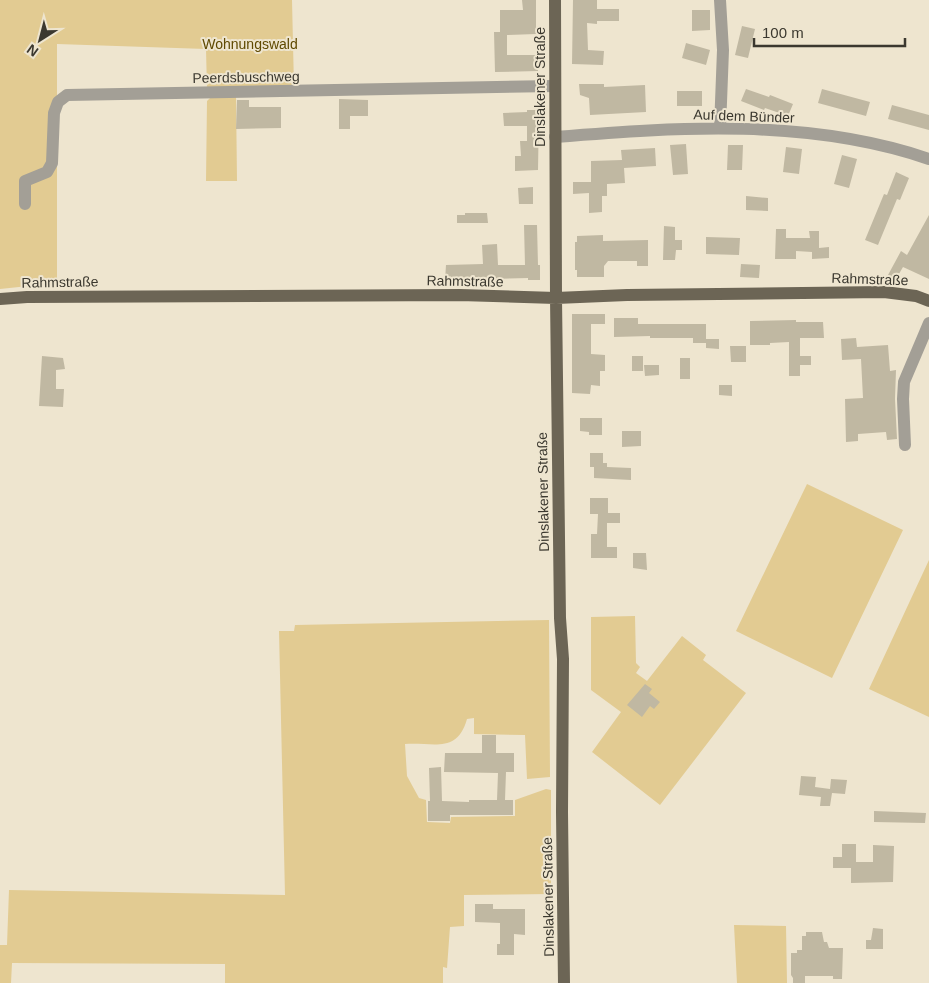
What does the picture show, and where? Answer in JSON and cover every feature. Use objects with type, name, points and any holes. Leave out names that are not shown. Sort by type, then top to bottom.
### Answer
[{"type":"main road","name":"Dinslakener Straße","points":[[555,0],[554,136],[562,660],[564,983]]},
{"type":"main road","name":"Rahmstraße","points":[[0,299],[37,297],[460,295],[556,298],[884,292],[916,296],[929,301]]},
{"type":"street","points":[[720,0],[723,50],[720,128]]},
{"type":"street","name":"Peerdsbuschweg","points":[[25,204],[25,182],[47,172],[52,163],[54,113],[58,102],[67,95],[554,86]]},
{"type":"street","name":"Auf dem Bünder","points":[[554,136],[720,128],[825,135],[872,143],[929,159]]},
{"type":"street","points":[[905,445],[904,382],[929,323]]},
{"type":"green space","name":"Wohnungswald","points":[[0,0],[292,0],[294,87],[207,89],[206,49],[57,44],[57,283],[0,289]]},
{"type":"green space","points":[[212,96],[236,96],[237,181],[206,181],[207,101]]},
{"type":"green space","points":[[807,484],[903,530],[832,678],[736,631]]},
{"type":"green space","points":[[929,560],[929,717],[869,689]]},
{"type":"green space","points":[[635,616],[636,663],[640,667],[636,673],[647,681],[682,636],[706,655],[703,660],[746,693],[660,805],[592,752],[621,712],[591,690],[591,617]]},
{"type":"green space","points":[[549,620],[550,777],[527,779],[525,735],[474,734],[474,718],[467,719],[463,730],[451,742],[443,744],[405,744],[407,776],[419,798],[426,800],[427,822],[450,823],[451,817],[515,816],[515,800],[546,789],[551,790],[551,894],[464,895],[464,926],[450,927],[447,968],[443,967],[443,983],[225,983],[225,964],[12,963],[11,983],[0,983],[0,945],[7,945],[9,890],[285,895],[279,631],[294,631],[295,625]]},
{"type":"green space","points":[[734,925],[786,926],[787,983],[737,983]]},
{"type":"building","points":[[522,0],[536,0],[536,34],[507,35],[507,55],[537,55],[538,71],[495,72],[494,32],[500,32],[500,10],[523,10]]},
{"type":"building","points":[[573,0],[597,0],[597,9],[619,9],[619,21],[597,21],[597,24],[587,23],[588,50],[604,51],[603,65],[572,64]]},
{"type":"building","points":[[692,10],[710,10],[710,30],[692,31]]},
{"type":"building","points":[[742,26],[755,29],[748,58],[735,55]]},
{"type":"building","points":[[686,43],[710,50],[706,65],[682,58]]},
{"type":"building","points":[[579,84],[604,84],[604,87],[645,85],[646,112],[590,115],[589,98],[580,95]]},
{"type":"building","points":[[746,89],[769,97],[770,95],[793,104],[788,116],[765,108],[764,110],[741,101]]},
{"type":"building","points":[[822,89],[870,102],[866,116],[818,103]]},
{"type":"building","points":[[677,91],[702,91],[702,106],[677,106]]},
{"type":"building","points":[[339,99],[368,100],[368,116],[350,116],[350,129],[339,129]]},
{"type":"building","points":[[237,100],[249,100],[249,107],[281,107],[281,128],[236,129]]},
{"type":"building","points":[[892,105],[929,115],[929,130],[888,119]]},
{"type":"building","points":[[527,110],[539,110],[538,170],[515,171],[515,156],[521,156],[520,141],[527,141],[527,126],[504,126],[503,113],[527,112]]},
{"type":"building","points":[[686,144],[688,174],[673,175],[670,145]]},
{"type":"building","points":[[728,145],[743,145],[742,170],[727,170]]},
{"type":"building","points":[[786,147],[802,149],[799,174],[783,172]]},
{"type":"building","points":[[655,148],[656,166],[624,168],[625,183],[607,184],[607,196],[602,196],[602,212],[589,213],[589,193],[573,194],[573,182],[591,182],[591,161],[622,160],[621,150]]},
{"type":"building","points":[[842,155],[857,159],[849,188],[834,184]]},
{"type":"building","points":[[896,172],[909,178],[900,200],[897,199],[878,245],[865,240],[884,194],[887,195]]},
{"type":"building","points":[[533,187],[533,204],[519,204],[518,188]]},
{"type":"building","points":[[746,196],[768,198],[768,211],[746,210]]},
{"type":"building","points":[[465,213],[487,213],[488,223],[457,223],[457,215],[465,215]]},
{"type":"building","points":[[929,215],[929,279],[903,267],[896,279],[888,275],[901,251],[907,255]]},
{"type":"building","points":[[524,225],[537,225],[540,280],[528,280],[528,278],[445,280],[446,265],[483,264],[482,245],[497,244],[498,265],[525,265]]},
{"type":"building","points":[[664,226],[675,227],[675,240],[682,240],[682,250],[676,250],[675,260],[663,260]]},
{"type":"building","points":[[776,229],[786,229],[786,238],[810,238],[809,231],[819,231],[819,248],[829,247],[829,258],[812,259],[812,252],[796,251],[796,259],[775,259]]},
{"type":"building","points":[[603,235],[603,241],[648,240],[648,266],[637,266],[637,261],[608,261],[604,266],[604,277],[577,277],[577,270],[575,270],[575,242],[577,242],[577,236]]},
{"type":"building","points":[[706,237],[740,238],[739,255],[706,254]]},
{"type":"building","points":[[741,264],[760,265],[759,278],[740,277]]},
{"type":"building","points":[[572,314],[605,314],[605,324],[591,324],[591,354],[605,355],[605,371],[600,371],[600,386],[591,385],[590,394],[572,393]]},
{"type":"building","points":[[614,318],[638,318],[638,324],[706,324],[706,339],[719,339],[719,349],[706,348],[706,343],[693,343],[693,338],[614,337]]},
{"type":"building","points":[[796,320],[796,322],[823,322],[824,338],[800,338],[800,356],[811,356],[811,365],[800,365],[800,376],[789,376],[789,342],[770,343],[770,345],[750,345],[750,321]]},
{"type":"building","points":[[856,338],[857,347],[888,345],[890,371],[896,370],[897,439],[887,440],[886,432],[858,434],[858,441],[846,442],[845,399],[863,398],[861,359],[842,360],[841,339]]},
{"type":"building","points":[[730,346],[746,346],[746,362],[731,362]]},
{"type":"building","points":[[42,356],[63,358],[65,369],[56,370],[56,389],[64,389],[63,407],[39,406]]},
{"type":"building","points":[[632,356],[643,356],[643,371],[632,371]]},
{"type":"building","points":[[680,358],[690,358],[690,379],[680,379]]},
{"type":"building","points":[[644,365],[659,365],[659,375],[645,376]]},
{"type":"building","points":[[719,385],[732,385],[732,396],[719,395]]},
{"type":"building","points":[[580,418],[602,418],[602,435],[589,435],[589,432],[580,431]]},
{"type":"building","points":[[622,431],[641,431],[641,446],[622,447]]},
{"type":"building","points":[[590,453],[603,453],[603,463],[607,463],[607,467],[631,468],[631,480],[594,478],[594,467],[590,467]]},
{"type":"building","points":[[590,498],[608,498],[608,513],[620,513],[620,523],[607,523],[607,547],[617,547],[617,558],[591,558],[591,534],[597,534],[598,514],[590,514]]},
{"type":"building","points":[[633,553],[646,553],[647,570],[633,568]]},
{"type":"building","points":[[645,684],[652,689],[649,693],[660,702],[654,709],[650,706],[642,717],[627,705]]},
{"type":"building","points":[[482,735],[496,735],[496,753],[514,753],[514,772],[506,772],[505,800],[513,800],[513,815],[450,815],[450,821],[428,821],[428,801],[430,801],[429,768],[441,767],[442,801],[497,800],[498,773],[444,772],[445,753],[482,753]]},
{"type":"building","points":[[801,776],[816,777],[815,787],[830,789],[831,779],[847,780],[845,794],[832,793],[830,806],[820,806],[821,797],[799,795]]},
{"type":"building","points":[[874,811],[926,813],[925,823],[874,822]]},
{"type":"building","points":[[842,844],[856,844],[856,862],[873,862],[873,845],[894,846],[893,882],[851,883],[851,868],[833,868],[833,857],[842,857]]},
{"type":"building","points":[[475,904],[493,904],[493,909],[525,909],[525,935],[514,934],[514,955],[497,955],[497,944],[500,944],[500,923],[475,922]]},
{"type":"building","points":[[873,928],[883,929],[883,949],[866,949],[866,940],[871,940]]},
{"type":"building","points":[[806,932],[822,932],[824,942],[827,942],[829,948],[843,948],[842,979],[833,979],[833,976],[805,976],[805,983],[793,983],[791,953],[797,953],[797,950],[802,950],[802,936],[806,936]]}]
